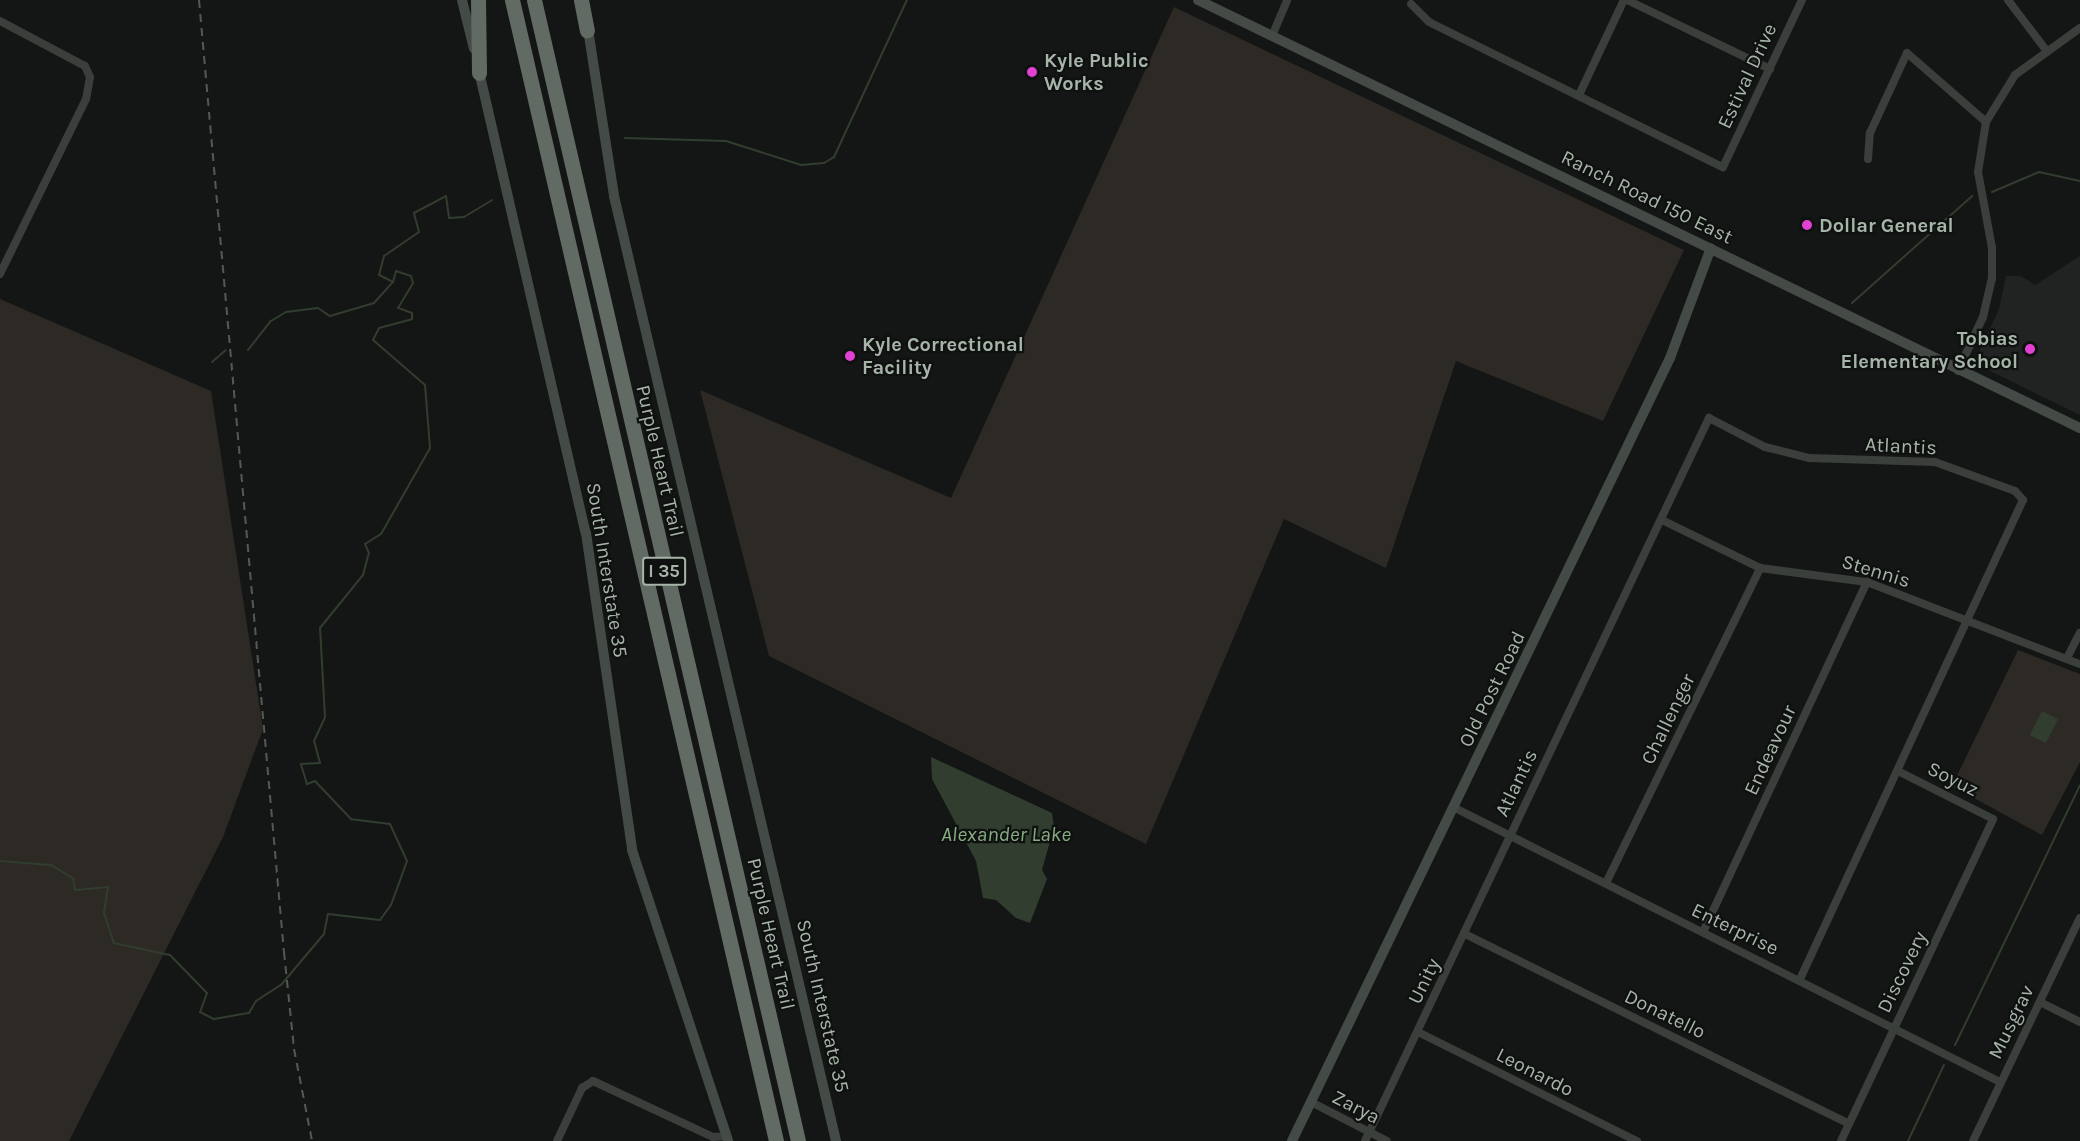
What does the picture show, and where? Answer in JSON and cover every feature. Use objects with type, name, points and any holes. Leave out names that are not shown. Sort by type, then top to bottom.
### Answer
[{"type":"highway","points":[[478,0],[479,73]]},
{"type":"highway","name":"I 35","points":[[513,0],[776,1141]]},
{"type":"highway","name":"Purple Heart Trail","points":[[534,0],[798,1141]]},
{"type":"highway","points":[[582,0],[588,30]]},
{"type":"main road","name":"South Interstate 35","points":[[462,0],[586,533],[632,850],[727,1139]]},
{"type":"main road","name":"Ranch Road 150 East","points":[[1198,0],[1711,248],[1958,371],[2080,428]]},
{"type":"main road","name":"South Interstate 35","points":[[588,30],[614,196],[836,1141]]},
{"type":"main road","name":"Old Post Road","points":[[1292,1141],[1455,808],[1670,358],[1711,248]]},
{"type":"street","points":[[1272,36],[1287,0]]},
{"type":"street","points":[[1411,4],[1429,22],[1579,95],[1625,0],[1770,69]]},
{"type":"street","name":"Estival Drive","points":[[1579,95],[1723,167],[1802,0]]},
{"type":"street","points":[[2008,0],[2046,50]]},
{"type":"street","points":[[0,21],[85,66],[90,77],[86,99],[0,274]]},
{"type":"street","points":[[1958,371],[1992,279],[1992,248],[1978,172],[1986,122],[2014,75],[2046,50],[2080,28]]},
{"type":"street","points":[[1868,159],[1870,133],[1907,53],[1986,122]]},
{"type":"street","name":"Atlantis","points":[[1509,835],[1709,418],[1766,447],[1809,458],[1935,462],[2015,491],[2025,499],[1970,621],[1800,980]]},
{"type":"street","name":"Stennis","points":[[1662,520],[1760,568],[1867,582],[2080,664]]},
{"type":"street","name":"Challenger","points":[[1606,883],[1760,568]]},
{"type":"street","name":"Endeavour","points":[[1703,932],[1867,582]]},
{"type":"street","points":[[2067,658],[2080,633]]},
{"type":"street","name":"Soyuz","points":[[1898,771],[1993,819]]},
{"type":"street","name":"Enterprise","points":[[1455,808],[2000,1082]]},
{"type":"street","name":"Discovery","points":[[1841,1141],[1993,819]]},
{"type":"street","name":"Unity","points":[[1367,1137],[1465,934],[1509,835]]},
{"type":"street","name":"Musgrav","points":[[1973,1141],[2080,918]]},
{"type":"street","name":"Donatello","points":[[1465,934],[1849,1124]]},
{"type":"street","points":[[2040,1002],[2080,1022]]},
{"type":"street","name":"Leonardo","points":[[1418,1032],[1637,1141]]},
{"type":"street","points":[[557,1141],[582,1088],[593,1081],[713,1137],[727,1139]]},
{"type":"street","name":"Zarya","points":[[1311,1102],[1367,1137],[1387,1141]]},
{"type":"shaded area","points":[[1174,7],[1684,250],[1603,421],[1456,361],[1386,568],[1284,519],[1146,844],[769,656],[700,390],[951,498]]},
{"type":"shaded area","name":"Tobias Elementary School","points":[[2080,256],[2080,415],[1974,363],[1999,309],[2006,276],[2021,276],[2035,285]]},
{"type":"shaded area","points":[[0,299],[211,391],[263,729],[223,837],[69,1141],[0,1141]]},
{"type":"shaded area","points":[[2018,650],[2080,674],[2080,762],[2042,835],[1952,786]]},
{"type":"water","points":[[2042,711],[2058,719],[2046,743],[2030,735]]},
{"type":"water","name":"Alexander Lake","points":[[931,757],[1052,813],[1054,827],[1042,870],[1047,879],[1030,923],[1016,918],[996,900],[983,898],[976,861],[932,779]]},
{"type":"waterway","points":[[625,138],[726,141],[801,165],[824,163],[834,157],[907,0]]},
{"type":"waterway","points":[[1992,192],[2039,172],[2080,181]]},
{"type":"waterway","points":[[248,350],[271,321],[286,312],[318,308],[330,316],[374,303],[393,282],[379,275],[384,256],[419,232],[414,213],[446,196],[449,218],[464,217],[492,200]]},
{"type":"waterway","points":[[1852,303],[1972,196]]},
{"type":"waterway","points":[[0,861],[51,865],[73,878],[75,890],[108,887],[104,913],[114,943],[170,955],[207,993],[200,1012],[214,1019],[249,1013],[256,1001],[281,985],[324,934],[328,914],[380,920],[391,905],[407,861],[390,824],[351,819],[315,781],[307,784],[301,764],[320,763],[314,741],[325,717],[320,628],[363,575],[369,553],[365,544],[381,534],[430,448],[425,385],[373,340],[379,328],[412,319],[412,313],[398,308],[413,283],[411,276],[396,271],[393,282]]},
{"type":"waterway","points":[[212,362],[226,350]]},
{"type":"waterway","points":[[1955,1045],[2080,785]]},
{"type":"waterway","points":[[1908,1141],[1944,1065]]},
{"type":"railway","points":[[199,0],[284,952],[294,1049],[312,1141]]},
{"type":"place","name":"Kyle Public Works","points":[[1032,72]]},
{"type":"place","name":"Dollar General","points":[[1807,225]]},
{"type":"place","name":"Tobias Elementary School","points":[[2030,349]]},
{"type":"place","name":"Kyle Correctional Facility","points":[[850,356]]}]
